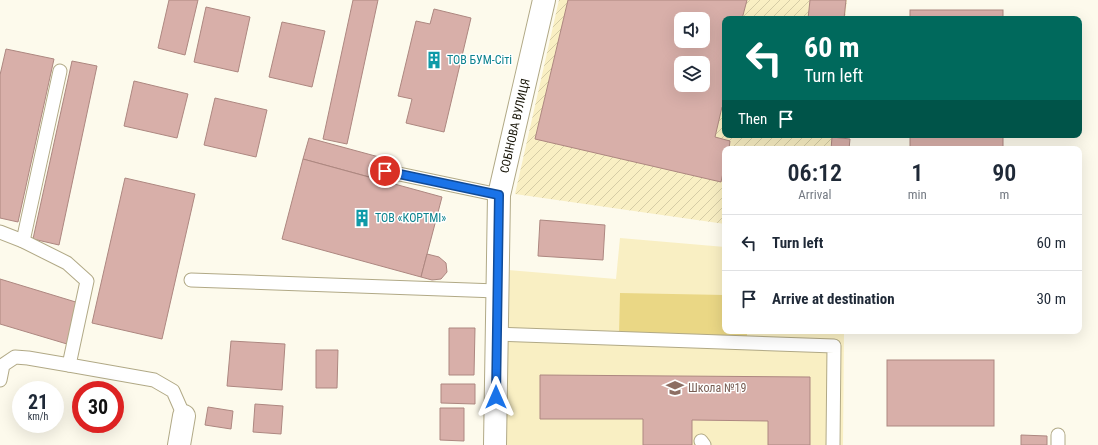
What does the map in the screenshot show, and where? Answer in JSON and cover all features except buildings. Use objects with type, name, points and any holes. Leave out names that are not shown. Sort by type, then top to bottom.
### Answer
[{"type":"street","name":"СОБІНОВА ВУЛИЦЯ","points":[[495,445],[499,195],[544,0]]},
{"type":"street","points":[[179,445],[184,416]]},
{"type":"lane","points":[[23,241],[60,71]]},
{"type":"lane","points":[[385,171],[499,195]]},
{"type":"lane","points":[[0,232],[23,241],[67,263],[87,281],[69,366]]},
{"type":"lane","points":[[191,280],[497,291]]},
{"type":"lane","points":[[496,334],[834,346],[833,445]]},
{"type":"lane","points":[[0,380],[3,365],[15,357],[154,380],[173,391],[184,416]]},
{"type":"shaded area","points":[[559,0],[847,0],[845,16],[722,16],[722,138],[832,138],[830,146],[722,146],[722,224],[515,194]]},
{"type":"shaded area","name":"Школа №19","points":[[620,238],[722,247],[722,334],[844,334],[843,445],[505,445],[507,270],[616,279]]},
{"type":"shaded area","points":[[620,293],[722,295],[722,334],[747,334],[747,336],[619,334]]},
{"type":"place","name":"ТОВ БУМ-Сіті","points":[[434,60]]},
{"type":"place","name":"ТОВ «КОРТМІ»","points":[[362,218]]},
{"type":"place","name":"Школа №19","points":[[675,388]]},
{"type":"route","points":[[385,171],[499,195],[496,397]]}]
